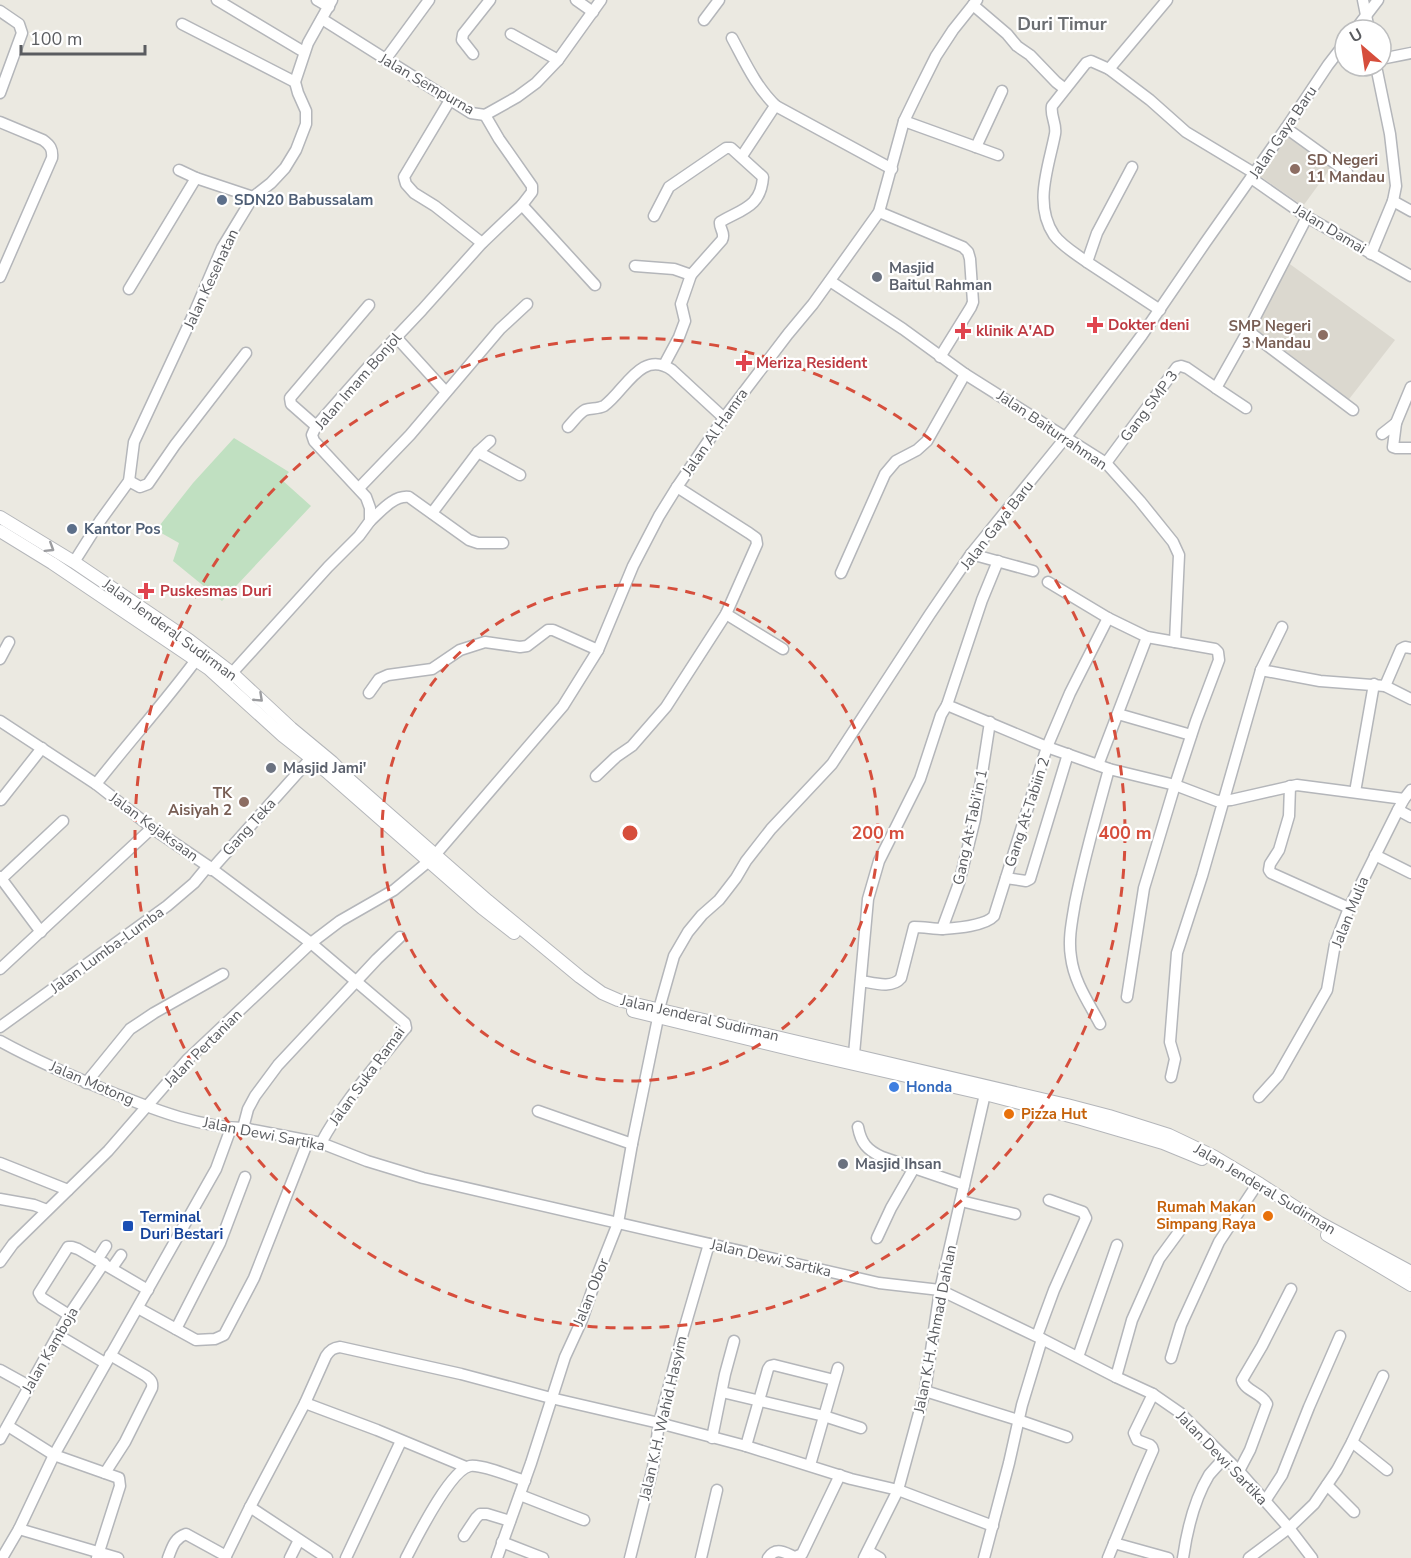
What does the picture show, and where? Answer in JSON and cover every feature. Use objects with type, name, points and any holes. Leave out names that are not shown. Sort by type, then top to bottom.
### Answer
[{"type":"street","points":[[217,0],[304,52]]},
{"type":"street","points":[[182,24],[295,82],[304,52],[330,4],[317,0]]},
{"type":"street","points":[[385,60],[429,0]]},
{"type":"street","points":[[473,54],[462,40],[463,34],[490,0]]},
{"type":"street","points":[[576,0],[593,12]]},
{"type":"street","name":"Jalan Sempurna","points":[[322,19],[471,113],[485,115],[516,98],[536,82],[558,60],[601,0]]},
{"type":"street","points":[[704,20],[718,0]]},
{"type":"street","points":[[1160,310],[1087,262],[1054,235],[1046,216],[1043,196],[1046,170],[1056,128],[1051,112],[1052,106],[1089,61],[1109,69],[1167,0]]},
{"type":"street","points":[[1362,0],[1367,18]]},
{"type":"street","points":[[1364,18],[1378,0]]},
{"type":"street","points":[[975,3],[1017,46],[1030,55],[1065,89]]},
{"type":"street","name":"Jalan Al Hamra","points":[[432,858],[563,706],[598,650],[633,566],[658,516],[724,418],[830,281],[879,212],[904,121],[936,56],[952,30],[975,3]]},
{"type":"street","points":[[0,11],[19,24],[22,33],[0,93]]},
{"type":"street","points":[[511,34],[558,60]]},
{"type":"street","points":[[732,38],[748,70],[764,94],[776,106],[892,169]]},
{"type":"street","points":[[1393,57],[1411,53]]},
{"type":"street","name":"Jalan Gaya Baru","points":[[659,1013],[674,956],[688,932],[719,900],[771,829],[832,764],[971,554],[1066,437],[1160,310],[1333,59]]},
{"type":"street","name":"Jalan Damai","points":[[1109,69],[1150,100],[1186,132],[1253,175],[1307,217],[1411,276]]},
{"type":"street","points":[[1371,254],[1393,201],[1396,186],[1390,134],[1378,78]]},
{"type":"street","name":"Jalan Kesehatan","points":[[74,562],[129,481],[134,442],[222,248],[253,197],[285,168],[296,150],[306,124],[306,111],[295,82]]},
{"type":"street","points":[[976,147],[1002,91]]},
{"type":"street","points":[[450,100],[406,172],[405,180],[414,193],[435,206],[482,243]]},
{"type":"street","points":[[742,156],[776,106]]},
{"type":"street","points":[[485,115],[532,186],[532,192],[522,205],[596,285]]},
{"type":"street","points":[[904,121],[998,155]]},
{"type":"street","points":[[0,122],[43,140],[49,144],[52,153],[52,158],[0,277]]},
{"type":"street","points":[[1286,128],[1347,172]]},
{"type":"street","points":[[654,216],[669,188],[726,148],[731,148],[742,156],[763,177],[758,197],[749,207],[720,222],[719,225],[724,234],[722,240],[691,275],[681,304],[685,321],[664,365]]},
{"type":"street","points":[[1087,262],[1097,233],[1132,167]]},
{"type":"street","points":[[179,170],[253,197]]},
{"type":"street","points":[[129,289],[196,178]]},
{"type":"street","points":[[1393,201],[1411,211]]},
{"type":"street","name":"Jalan Imam Bonjol","points":[[370,521],[370,508],[366,497],[314,441],[312,435],[316,426],[482,243],[522,205]]},
{"type":"street","points":[[879,212],[963,247],[968,252],[973,302],[940,357]]},
{"type":"street","points":[[1246,408],[1216,388],[1307,217]]},
{"type":"street","points":[[635,266],[674,269],[691,275]]},
{"type":"street","name":"Jalan Baiturrahman","points":[[830,281],[903,329],[965,374],[1106,463],[1173,542],[1179,555],[1175,642]]},
{"type":"street","points":[[316,426],[291,404],[290,398],[369,304]]},
{"type":"street","points":[[359,488],[410,435],[500,329],[527,304]]},
{"type":"street","points":[[1248,331],[1353,410]]},
{"type":"street","points":[[396,337],[446,392]]},
{"type":"street","points":[[129,481],[140,487],[148,484],[246,353]]},
{"type":"street","points":[[568,427],[582,413],[603,406],[634,374],[648,365],[664,365],[672,370],[724,418]]},
{"type":"street","name":"Gang SMP 3","points":[[1106,463],[1178,366],[1186,368],[1216,388]]},
{"type":"street","points":[[841,573],[885,474],[896,461],[917,450],[927,441],[965,374]]},
{"type":"street","points":[[1411,387],[1396,423],[1393,447],[1411,448]]},
{"type":"street","points":[[1382,434],[1396,423]]},
{"type":"street","points":[[432,513],[478,452],[490,441]]},
{"type":"street","points":[[478,452],[520,476]]},
{"type":"street","points":[[596,776],[632,746],[666,708],[726,614],[757,544],[757,539],[749,533],[677,487]]},
{"type":"street","points":[[232,673],[314,582],[360,536],[370,521],[385,507],[403,496],[409,497],[469,540],[478,543],[503,543]]},
{"type":"street","name":"Jalan Jenderal Sudirman","points":[[0,517],[28,541],[196,660],[287,732],[332,762],[482,908],[603,1001],[622,1008],[659,1013],[811,1049],[1081,1119],[1150,1134],[1169,1135],[1213,1156],[1320,1223],[1411,1272]]},
{"type":"street","name":"Jalan Jenderal Sudirman","points":[[0,531],[74,562],[189,640],[232,673],[311,758],[432,858]]},
{"type":"street","points":[[971,554],[1033,571]]},
{"type":"street","points":[[854,1054],[868,899],[879,861],[920,779],[982,600],[998,561]]},
{"type":"street","points":[[1048,582],[1107,618],[1148,637],[1215,650],[1219,656],[1174,786],[1144,888],[1127,997]]},
{"type":"street","points":[[726,614],[783,649]]},
{"type":"street","name":"Gang At-Tabiin 2","points":[[942,929],[985,923],[996,911],[1047,747],[1070,693],[1107,618]]},
{"type":"street","points":[[1171,1077],[1175,1059],[1170,1042],[1177,953],[1202,876],[1261,670],[1282,627]]},
{"type":"street","points":[[369,693],[379,680],[388,675],[432,669],[460,650],[485,642],[527,646],[548,630],[553,630],[598,650]]},
{"type":"street","points":[[1100,1024],[1072,965],[1071,928],[1103,767],[1118,714],[1148,637]]},
{"type":"street","points":[[0,659],[9,642]]},
{"type":"street","points":[[1385,686],[1401,649],[1411,648]]},
{"type":"street","name":"Jalan Kejaksaan","points":[[196,660],[96,784],[152,828],[311,943]]},
{"type":"street","points":[[1261,670],[1320,681],[1385,686],[1411,699]]},
{"type":"street","points":[[1355,792],[1374,684]]},
{"type":"street","points":[[947,705],[1047,747],[1103,767],[1174,786],[1217,801],[1297,784],[1355,792],[1407,795]]},
{"type":"street","points":[[1118,714],[1191,735]]},
{"type":"street","points":[[0,721],[96,784]]},
{"type":"street","name":"Gang At-Tabi'in 1","points":[[942,929],[960,883],[975,819],[990,722]]},
{"type":"street","points":[[1,800],[42,748]]},
{"type":"street","points":[[1006,878],[1026,881],[1030,879],[1068,754]]},
{"type":"street","name":"Gang Teka","points":[[209,868],[311,758]]},
{"type":"street","points":[[1290,786],[1289,816],[1279,850],[1269,870],[1271,873],[1349,908]]},
{"type":"street","name":"Jalan Mulia","points":[[1259,1097],[1278,1076],[1327,990],[1335,944],[1349,908],[1407,795]]},
{"type":"street","points":[[1398,810],[1411,817]]},
{"type":"street","points":[[41,932],[0,878],[63,821]]},
{"type":"street","points":[[0,969],[152,828]]},
{"type":"street","points":[[1375,855],[1411,873]]},
{"type":"street","name":"Jalan Pertanian","points":[[0,1262],[13,1244],[108,1151],[187,1060],[311,943],[340,921],[394,890],[432,858]]},
{"type":"street","name":"Jalan Lumba-Lumba","points":[[0,1027],[167,906],[209,868]]},
{"type":"street","points":[[861,981],[896,984],[901,978],[914,928],[916,926],[942,929]]},
{"type":"street","points":[[243,1128],[248,1109],[255,1096],[278,1065],[377,959],[400,938]]},
{"type":"street","name":"Jalan Suka Ramai","points":[[311,943],[403,1021],[406,1028],[347,1102],[321,1143]]},
{"type":"street","points":[[86,1083],[130,1029],[223,974]]},
{"type":"street","name":"Jalan Obor","points":[[497,1558],[525,1481],[565,1357],[582,1320],[618,1223],[659,1013]]},
{"type":"street","name":"Jalan Motong","points":[[0,1041],[86,1083],[187,1120]]},
{"type":"street","name":"Jalan Jenderal Sudirman","points":[[811,1049],[854,1054],[1109,1116],[1210,1163],[1411,1285]]},
{"type":"street","name":"Jalan K.H. Ahmad Dahlan","points":[[866,1554],[898,1490],[925,1391],[940,1290],[986,1094]]},
{"type":"street","points":[[538,1112],[632,1144]]},
{"type":"street","name":"Jalan Dewi Sartika","points":[[187,1120],[321,1143],[423,1178],[879,1283],[940,1290],[1153,1394],[1179,1412],[1239,1471],[1312,1558]]},
{"type":"street","points":[[858,1127],[861,1139],[870,1151],[964,1185]]},
{"type":"street","points":[[2,1558],[19,1529],[54,1455],[216,1169],[231,1128]]},
{"type":"street","points":[[138,1308],[196,1340],[215,1339],[224,1335],[254,1278],[308,1141]]},
{"type":"street","points":[[0,1163],[68,1190]]},
{"type":"street","points":[[877,1238],[914,1168]]},
{"type":"street","points":[[176,1329],[220,1243],[245,1177]]},
{"type":"street","points":[[1171,1358],[1181,1325],[1219,1242],[1254,1189]]},
{"type":"street","points":[[0,1198],[47,1210]]},
{"type":"street","points":[[984,1558],[1018,1420],[1054,1290],[1086,1218],[1083,1212],[1049,1200]]},
{"type":"street","points":[[961,1201],[1015,1214]]},
{"type":"street","points":[[1116,1377],[1132,1320],[1159,1259],[1181,1229]]},
{"type":"street","name":"Jalan K.H. Wahid Hasyim","points":[[630,1558],[653,1467],[660,1423],[682,1333],[709,1244]]},
{"type":"street","points":[[1077,1357],[1117,1245]]},
{"type":"street","points":[[69,1315],[42,1298],[39,1293],[68,1247],[72,1246],[105,1263],[148,1290]]},
{"type":"street","points":[[105,1263],[106,1246]]},
{"type":"street","points":[[105,1263],[121,1255]]},
{"type":"street","name":"Jalan Kamboja","points":[[0,1439],[69,1315],[105,1263]]},
{"type":"street","points":[[1239,1471],[1250,1450],[1267,1404],[1261,1396],[1243,1384],[1242,1380],[1291,1289]]},
{"type":"street","points":[[58,1335],[146,1376],[153,1384],[125,1442],[105,1473]]},
{"type":"street","points":[[1265,1501],[1282,1475],[1340,1336]]},
{"type":"street","points":[[712,1438],[734,1341]]},
{"type":"street","points":[[168,1558],[175,1540],[186,1534],[225,1557],[330,1350],[334,1347],[461,1374],[746,1446],[898,1490],[993,1526]]},
{"type":"street","points":[[746,1446],[768,1369],[772,1365],[836,1374],[810,1465]]},
{"type":"street","points":[[0,1370],[29,1386]]},
{"type":"street","points":[[1249,1558],[1289,1528],[1314,1504],[1352,1442],[1383,1376]]},
{"type":"street","points":[[925,1391],[1067,1437]]},
{"type":"street","points":[[722,1392],[824,1416],[861,1428]]},
{"type":"street","points":[[1108,1558],[1153,1450],[1152,1447],[1137,1440],[1134,1433],[1153,1394]]},
{"type":"street","points":[[305,1403],[466,1467],[477,1466],[525,1481]]},
{"type":"street","points":[[8,1426],[54,1455],[119,1478],[120,1486],[98,1555]]},
{"type":"street","points":[[346,1558],[401,1441]]},
{"type":"street","points":[[1352,1442],[1387,1470]]},
{"type":"street","points":[[1183,1558],[1195,1506],[1211,1473],[1225,1457]]},
{"type":"street","points":[[406,1558],[431,1510],[466,1467]]},
{"type":"street","points":[[768,1558],[774,1552],[779,1551],[795,1557],[802,1554],[840,1475]]},
{"type":"street","points":[[1327,1485],[1354,1512]]},
{"type":"street","points":[[701,1558],[717,1490]]},
{"type":"street","points":[[520,1495],[584,1520]]},
{"type":"street","points":[[250,1507],[324,1557]]},
{"type":"street","points":[[464,1536],[480,1514],[510,1521]]},
{"type":"street","points":[[19,1529],[98,1555],[118,1558]]},
{"type":"street","points":[[290,1558],[299,1540]]},
{"type":"street","points":[[502,1542],[543,1558]]},
{"type":"street","points":[[1114,1543],[1168,1558]]},
{"type":"street","points":[[866,1554],[880,1558]]},
{"type":"shaded area","name":"SD Negeri 11 Mandau","points":[[1287,132],[1333,165],[1303,206],[1257,174]]},
{"type":"shaded area","name":"SMP Negeri 3 Mandau","points":[[1287,262],[1395,340],[1346,403],[1251,331]]},
{"type":"green space","points":[[234,438],[289,472],[282,480],[311,506],[222,601],[173,561],[179,543],[156,530],[193,483]]},
{"type":"place","name":"SD Negeri 11 Mandau","points":[[1295,169]]},
{"type":"place","name":"SDN20 Babussalam","points":[[222,200]]},
{"type":"place","name":"Masjid Baitul Rahman","points":[[877,277]]},
{"type":"place","name":"Dokter deni","points":[[1095,325]]},
{"type":"place","name":"klinik A'AD","points":[[963,331]]},
{"type":"place","name":"SMP Negeri 3 Mandau","points":[[1323,335]]},
{"type":"place","name":"Meriza Resident","points":[[744,363]]},
{"type":"place","name":"Kantor Pos","points":[[72,529]]},
{"type":"place","name":"Puskesmas Duri","points":[[146,591]]},
{"type":"place","name":"Masjid Jami'","points":[[271,768]]},
{"type":"place","name":"TK Aisiyah 2","points":[[244,802]]},
{"type":"place","name":"Honda","points":[[894,1087]]},
{"type":"place","name":"Pizza Hut","points":[[1009,1114]]},
{"type":"place","name":"Masjid Ihsan","points":[[843,1164]]},
{"type":"place","name":"Rumah Makan Simpang Raya","points":[[1268,1216]]},
{"type":"place","name":"Terminal Duri Bestari","points":[[128,1226]]},
{"type":"district","name":"Duri Timur","points":[[1062,24]]}]
